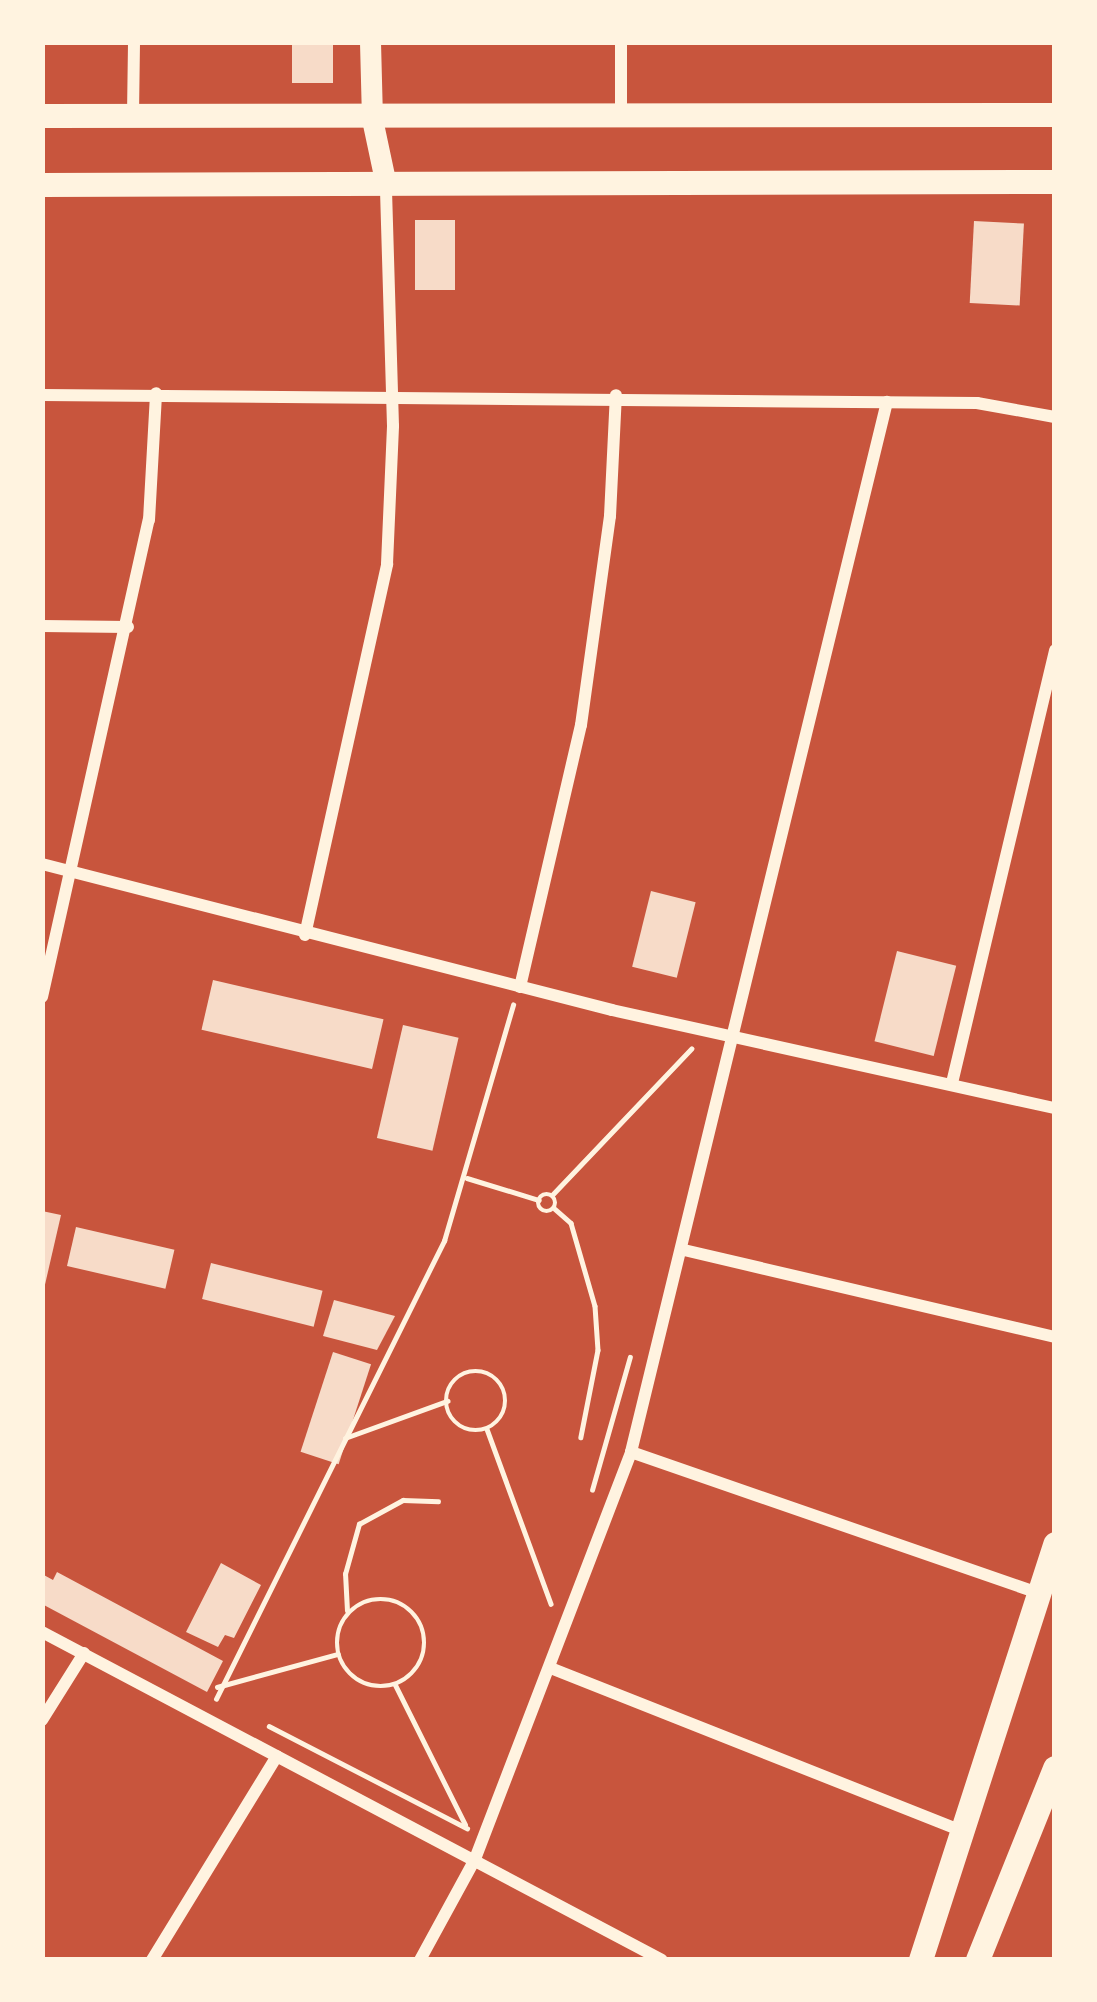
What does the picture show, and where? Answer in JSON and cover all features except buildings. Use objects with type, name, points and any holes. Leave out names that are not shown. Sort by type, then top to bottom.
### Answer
[{"type":"main road","points":[[42,116],[1055,115]]},
{"type":"main road","points":[[42,185],[1055,182]]},
{"type":"main road","points":[[921,1960],[1055,1544]]},
{"type":"main road","points":[[978,1960],[1050,1802],[1055,1768]]},
{"type":"street","points":[[133,116],[134,42]]},
{"type":"street","points":[[305,935],[387,564],[393,394],[386,185],[371,118],[370,42]]},
{"type":"street","points":[[621,42],[621,118]]},
{"type":"street","points":[[42,997],[149,520],[156,393]]},
{"type":"street","points":[[42,394],[616,395],[977,403],[1055,417]]},
{"type":"street","points":[[520,987],[581,725],[610,516],[616,395]]},
{"type":"street","points":[[420,1960],[475,1859],[554,1670],[631,1452],[740,1033],[887,402]]},
{"type":"street","points":[[42,626],[128,627]]},
{"type":"street","points":[[952,1083],[1055,650]]},
{"type":"street","points":[[42,865],[520,987],[740,1033],[1055,1108]]},
{"type":"street","points":[[684,1250],[1055,1337]]},
{"type":"street","points":[[631,1452],[1041,1594]]},
{"type":"street","points":[[42,1632],[662,1960]]},
{"type":"street","points":[[42,1720],[84,1653]]},
{"type":"street","points":[[554,1670],[965,1833]]},
{"type":"street","points":[[152,1960],[278,1756]]},
{"type":"path","points":[[233,1708],[212,1697],[444,1240],[467,1178],[520,987]]},
{"type":"path","points":[[467,1178],[538,1200],[552,1195],[712,1028]]},
{"type":"path","points":[[552,1195],[555,1209],[571,1223],[596,1306],[598,1350],[581,1437]]},
{"type":"path","points":[[538,1200],[543,1211],[555,1209]]},
{"type":"path","points":[[586,1505],[631,1355]]},
{"type":"path","points":[[341,1439],[447,1401],[460,1376],[495,1377],[505,1411],[487,1429],[461,1427],[447,1401]]},
{"type":"path","points":[[487,1429],[566,1633]]},
{"type":"path","points":[[395,1684],[356,1679],[338,1654],[347,1614],[345,1574],[359,1525],[403,1500],[438,1502]]},
{"type":"path","points":[[552,1606],[559,1586]]},
{"type":"path","points":[[347,1614],[386,1599],[416,1616],[423,1656],[395,1684]]},
{"type":"path","points":[[217,1687],[338,1654]]},
{"type":"path","points":[[395,1684],[467,1828]]},
{"type":"path","points":[[254,1719],[467,1828]]},
{"type":"path","points":[[467,1828],[476,1806]]}]
